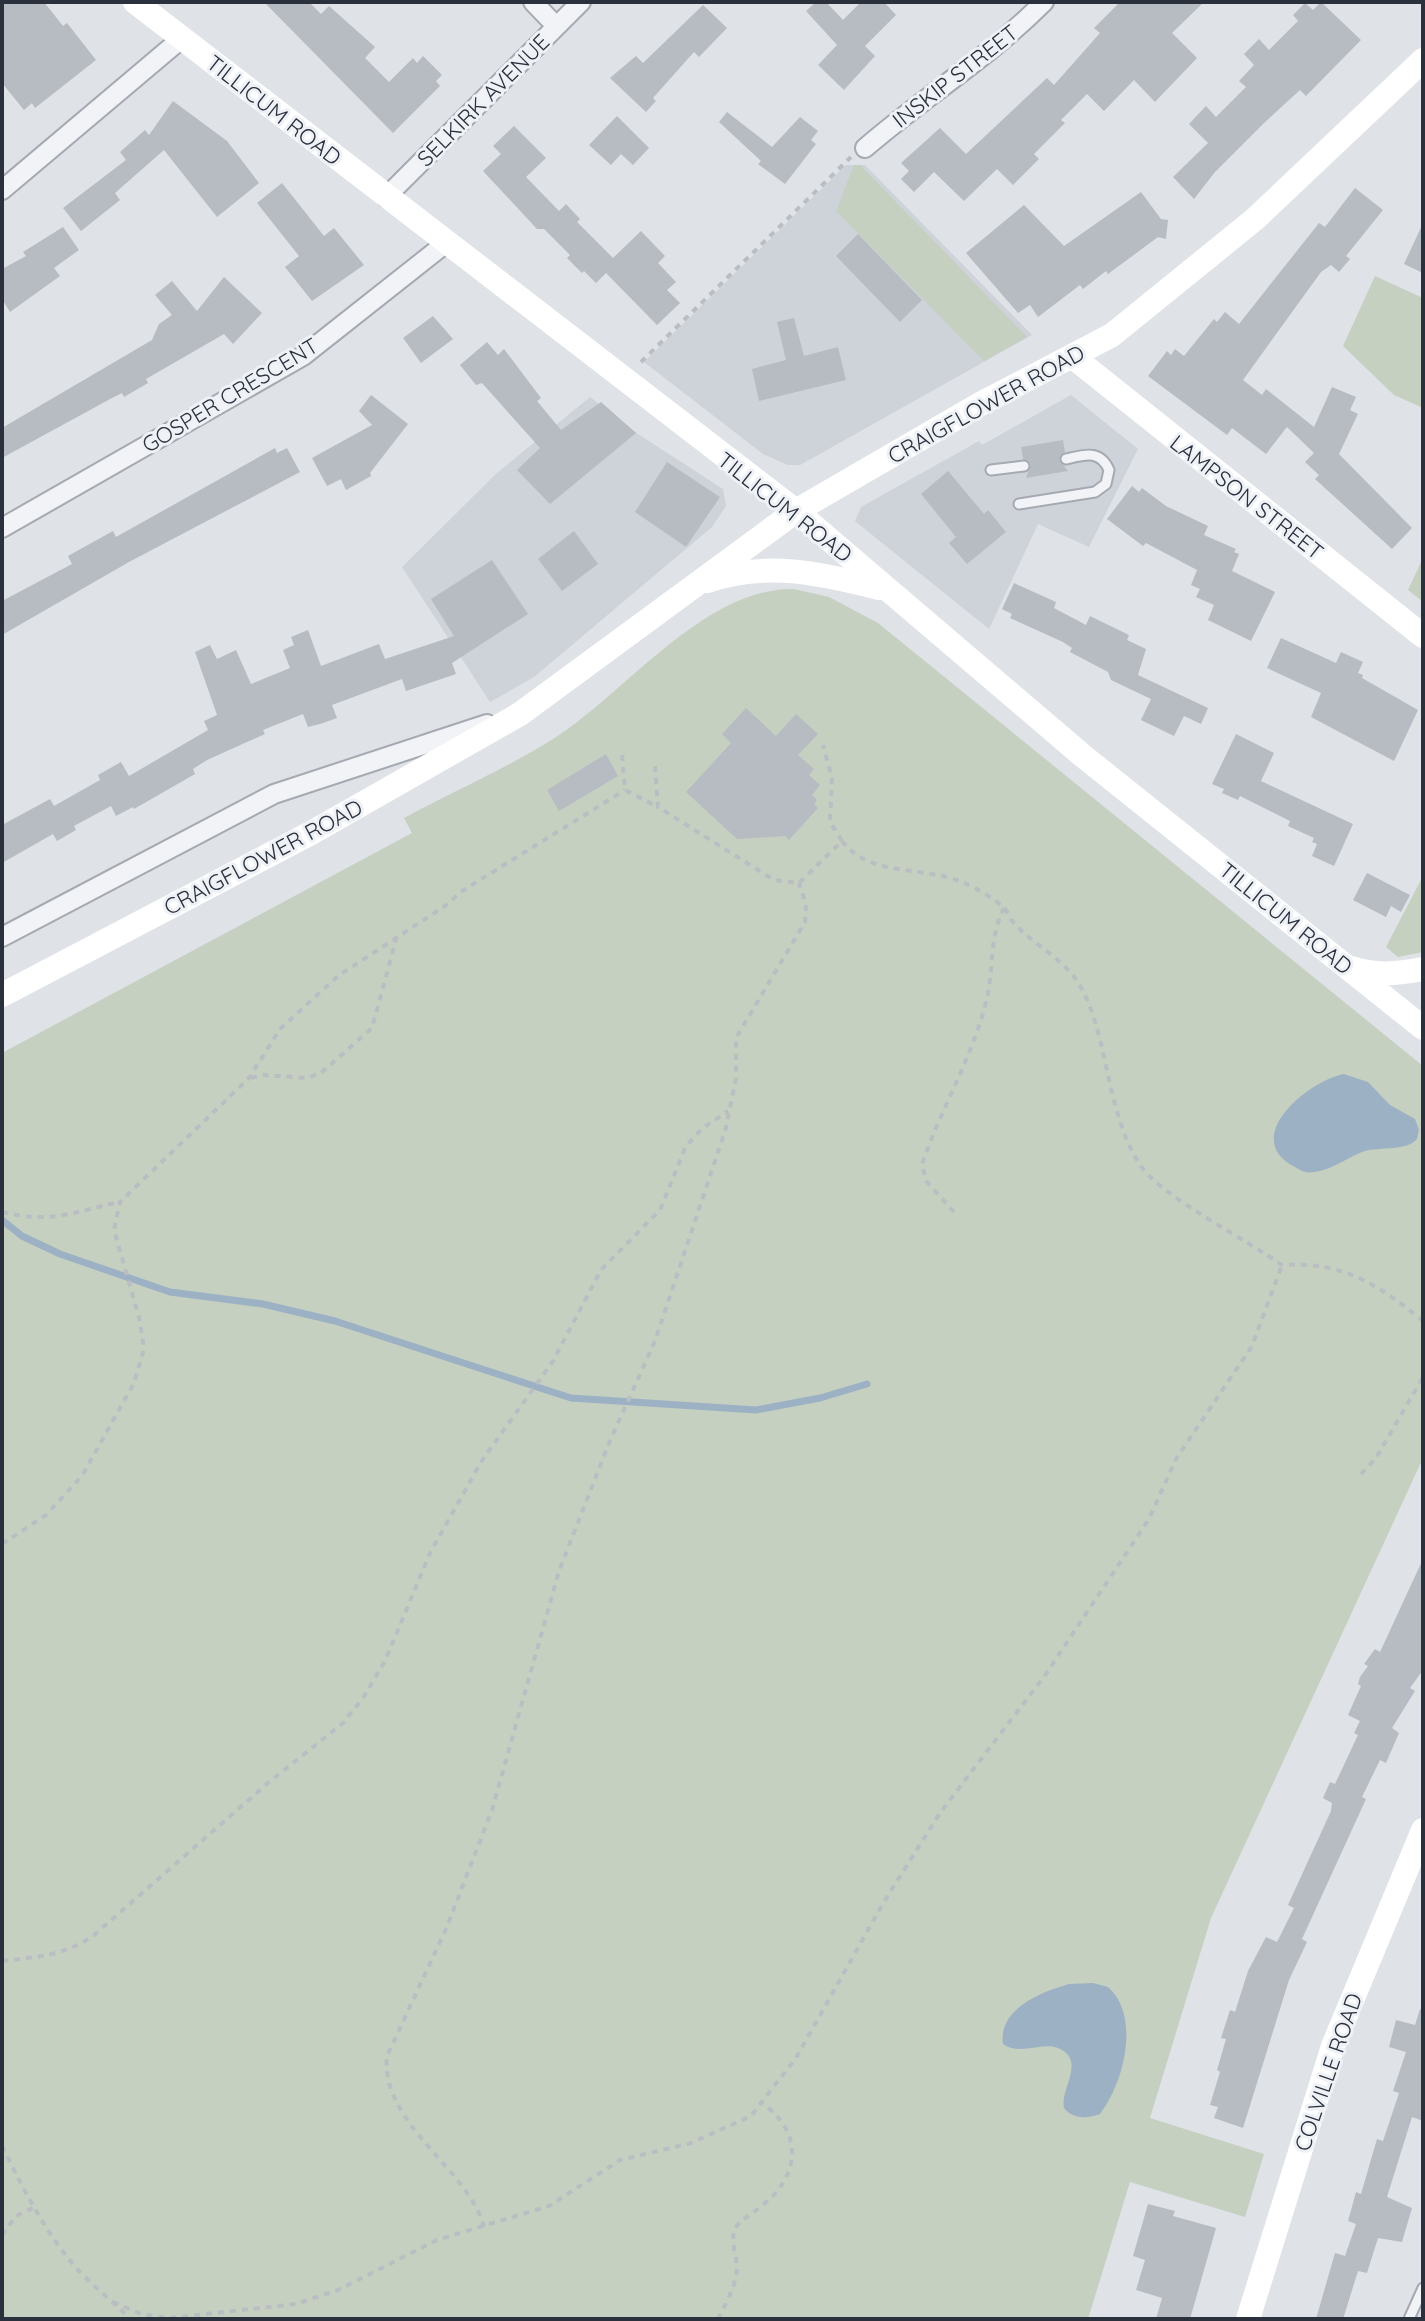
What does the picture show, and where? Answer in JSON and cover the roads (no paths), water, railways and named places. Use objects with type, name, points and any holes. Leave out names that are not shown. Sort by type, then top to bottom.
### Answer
[{"type":"main road","name":"TILLICUM ROAD","points":[[135,2],[796,511],[1083,756],[1423,1028]]},
{"type":"main road","name":"CRAIGFLOWER ROAD","points":[[2,995],[311,833],[520,714],[796,511],[982,403],[1112,335],[1255,219],[1423,60]]},
{"type":"main road","name":"LAMPSON STREET","points":[[1073,357],[1423,636]]},
{"type":"main road","points":[[664,607],[707,582],[754,569],[813,572],[886,589]]},
{"type":"main road","points":[[1336,958],[1371,974],[1423,969]]},
{"type":"main road","name":"COLVILLE ROAD","points":[[1248,2319],[1333,2046],[1423,1830]]},
{"type":"street","points":[[533,2],[556,26]]},
{"type":"street","name":"SELKIRK AVENUE","points":[[386,197],[581,2]]},
{"type":"street","name":"INSKIP STREET","points":[[865,148],[916,103],[973,67],[1044,2]]},
{"type":"street","points":[[2,190],[181,39]]},
{"type":"street","name":"GOSPER CRESCENT","points":[[2,528],[303,356],[446,243]]},
{"type":"street","name":"CRAIGFLOWER ROAD","points":[[2,937],[274,794],[520,714]]},
{"type":"lane","points":[[1019,504],[1095,492],[1106,484],[1109,470],[1102,459],[1090,454],[1066,459]]},
{"type":"lane","points":[[991,470],[1024,466]]},
{"type":"lane","points":[[1409,2319],[1423,2288]]},
{"type":"water","points":[[1344,1074],[1368,1082],[1390,1105],[1415,1119],[1419,1130],[1417,1139],[1400,1147],[1365,1151],[1321,1171],[1302,1171],[1278,1153],[1274,1139],[1277,1125],[1286,1110],[1299,1098],[1330,1078]]},
{"type":"water","points":[[1093,1983],[1108,1987],[1124,2015],[1126,2032],[1122,2068],[1109,2101],[1100,2114],[1090,2117],[1076,2116],[1064,2108],[1071,2071],[1070,2058],[1065,2052],[1050,2046],[1018,2049],[1003,2044],[1003,2032],[1014,2012],[1034,1997],[1069,1984]]},
{"type":"waterway","points":[[2,1220],[22,1236],[60,1254],[170,1292],[263,1304],[335,1321],[571,1398],[756,1410],[820,1398],[867,1384]]}]
